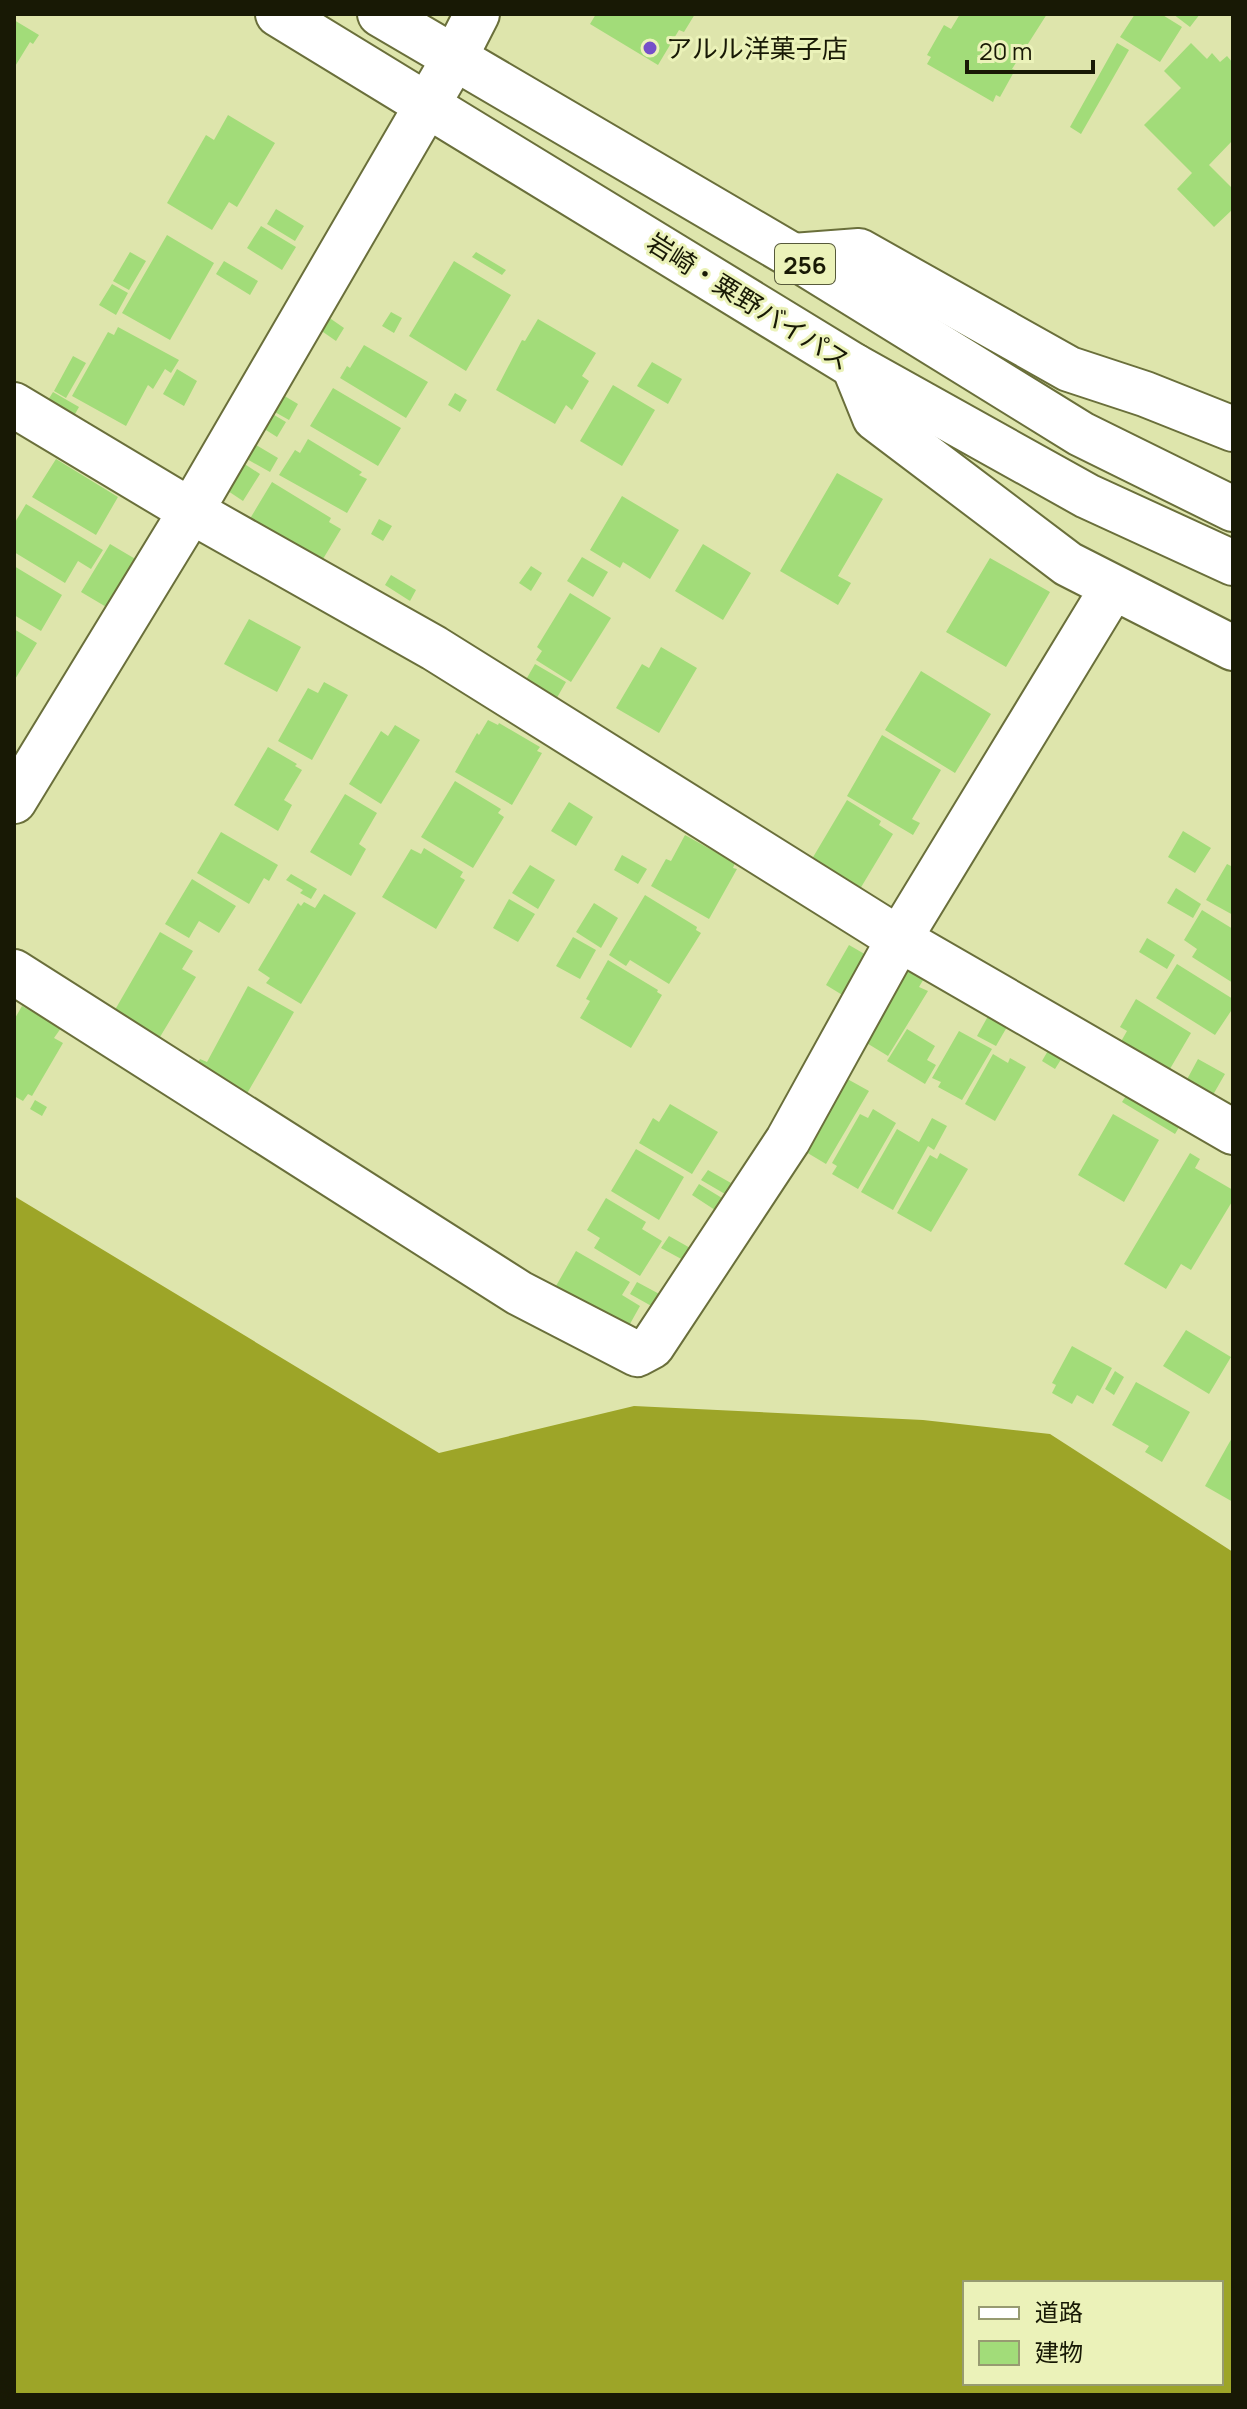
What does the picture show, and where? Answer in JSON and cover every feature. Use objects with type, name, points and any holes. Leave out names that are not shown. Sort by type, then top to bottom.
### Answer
[{"type":"main road","name":"岩崎・粟野バイパス","points":[[278,14],[854,366],[1087,496],[1227,560]]},
{"type":"main road","name":"256","points":[[380,14],[793,256],[1081,434],[1233,509]]},
{"type":"main road","points":[[14,801],[191,511],[477,14]]},
{"type":"main road","points":[[793,256],[859,251],[1069,369],[1145,394],[1227,414]]},
{"type":"main road","points":[[854,366],[875,418],[1068,564],[1233,648]]},
{"type":"main road","points":[[14,405],[191,511],[434,648],[899,939],[1233,1132]]},
{"type":"main road","points":[[14,972],[519,1293],[637,1354],[652,1346],[788,1140],[899,939],[1112,589]]},
{"type":"shaded area","points":[[14,1196],[439,1453],[634,1406],[923,1420],[1050,1434],[1233,1552],[1233,2395],[14,2395]]},
{"type":"building","name":"アルル洋菓子店","points":[[596,14],[695,14],[684,32],[679,30],[658,65],[590,24]]},
{"type":"building","points":[[960,14],[1047,14],[1012,69],[1015,70],[1000,97],[996,95],[993,102],[927,64],[931,57],[927,55],[944,25],[951,29]]},
{"type":"building","points":[[1135,14],[1161,14],[1182,27],[1160,62],[1120,37]]},
{"type":"building","points":[[1173,14],[1200,14],[1190,27]]},
{"type":"building","points":[[14,20],[39,35],[33,44],[30,42],[14,68]]},
{"type":"building","points":[[1117,43],[1129,50],[1081,134],[1070,127]]},
{"type":"building","points":[[1191,43],[1207,59],[1212,53],[1220,62],[1227,56],[1233,63],[1233,140],[1209,165],[1233,189],[1233,209],[1214,227],[1177,189],[1192,173],[1144,125],[1181,88],[1164,71]]},
{"type":"building","points":[[228,115],[275,143],[237,207],[229,202],[212,230],[167,203],[206,135],[214,140]]},
{"type":"building","points":[[276,209],[304,226],[295,241],[267,224]]},
{"type":"building","points":[[261,226],[296,247],[282,270],[247,248]]},
{"type":"building","points":[[167,235],[214,263],[170,340],[122,313]]},
{"type":"building","points":[[130,252],[146,261],[129,290],[113,281]]},
{"type":"building","points":[[476,252],[506,270],[502,275],[472,257]]},
{"type":"building","points":[[224,261],[258,281],[250,295],[216,274]]},
{"type":"building","points":[[454,261],[511,295],[466,371],[409,336]]},
{"type":"building","points":[[112,284],[128,293],[116,315],[99,305]]},
{"type":"building","points":[[321,312],[344,328],[336,341],[313,325]]},
{"type":"building","points":[[391,312],[402,318],[394,333],[382,326]]},
{"type":"building","points":[[538,319],[596,353],[582,376],[589,381],[572,410],[566,405],[555,424],[496,390],[522,340],[525,341]]},
{"type":"building","points":[[118,327],[179,360],[171,373],[165,369],[153,389],[148,385],[126,426],[72,396],[108,332],[114,335]]},
{"type":"building","points":[[364,345],[428,382],[406,418],[340,378]]},
{"type":"building","points":[[73,356],[86,363],[66,398],[54,391]]},
{"type":"building","points":[[652,362],[682,379],[668,404],[637,386]]},
{"type":"building","points":[[177,369],[197,381],[184,406],[163,394]]},
{"type":"building","points":[[613,385],[655,410],[622,466],[580,441]]},
{"type":"building","points":[[333,388],[401,428],[378,466],[310,426]]},
{"type":"building","points":[[276,391],[298,404],[289,420],[266,407]]},
{"type":"building","points":[[53,392],[79,407],[71,421],[45,405]]},
{"type":"building","points":[[455,393],[467,400],[460,412],[448,405]]},
{"type":"building","points":[[264,409],[286,422],[277,437],[255,423]]},
{"type":"building","points":[[246,439],[278,458],[270,472],[238,454]]},
{"type":"building","points":[[308,439],[362,472],[359,475],[367,479],[347,513],[279,475],[295,450],[300,453]]},
{"type":"building","points":[[56,459],[118,497],[96,535],[32,497]]},
{"type":"building","points":[[237,459],[260,474],[243,501],[219,485]]},
{"type":"building","points":[[837,473],[883,499],[838,576],[851,583],[838,605],[780,571]]},
{"type":"building","points":[[272,482],[331,518],[329,522],[341,529],[320,564],[248,522]]},
{"type":"building","points":[[622,496],[679,530],[650,579],[623,562],[620,568],[590,550]]},
{"type":"building","points":[[26,504],[103,550],[91,569],[78,561],[65,583],[14,552],[14,524]]},
{"type":"building","points":[[379,519],[392,526],[383,541],[371,534]]},
{"type":"building","points":[[110,544],[137,560],[108,608],[81,592]]},
{"type":"building","points":[[703,544],[751,573],[723,620],[675,591]]},
{"type":"building","points":[[582,557],[608,572],[593,597],[567,581]]},
{"type":"building","points":[[990,558],[1050,592],[1006,667],[946,632]]},
{"type":"building","points":[[14,566],[62,595],[41,631],[14,615]]},
{"type":"building","points":[[531,566],[542,573],[531,591],[519,583]]},
{"type":"building","points":[[391,575],[416,590],[410,601],[385,585]]},
{"type":"building","points":[[570,593],[611,618],[571,682],[536,660],[542,651],[537,647]]},
{"type":"building","points":[[249,619],[301,647],[277,692],[224,664]]},
{"type":"building","points":[[14,629],[37,643],[14,681]]},
{"type":"building","points":[[661,647],[697,668],[659,733],[616,708],[642,664],[649,668]]},
{"type":"building","points":[[535,664],[566,682],[551,708],[520,690]]},
{"type":"building","points":[[921,671],[991,714],[955,773],[885,730]]},
{"type":"building","points":[[324,682],[348,695],[312,760],[278,741],[308,688],[318,693]]},
{"type":"building","points":[[488,720],[499,723],[540,747],[537,751],[542,753],[512,805],[455,772]]},
{"type":"building","points":[[395,725],[420,740],[381,804],[349,784],[381,731],[388,736]]},
{"type":"building","points":[[882,735],[941,770],[912,819],[920,823],[913,835],[847,796]]},
{"type":"building","points":[[268,747],[302,770],[284,800],[292,805],[278,831],[234,805]]},
{"type":"building","points":[[455,781],[501,809],[498,813],[504,817],[473,868],[421,837]]},
{"type":"building","points":[[345,794],[377,813],[359,844],[366,849],[351,876],[310,852]]},
{"type":"building","points":[[847,800],[881,821],[879,825],[893,834],[860,889],[847,880],[844,884],[809,864]]},
{"type":"building","points":[[569,802],[593,817],[576,846],[551,831]]},
{"type":"building","points":[[1183,831],[1211,848],[1195,873],[1168,857]]},
{"type":"building","points":[[221,832],[278,865],[269,881],[264,878],[249,904],[197,873]]},
{"type":"building","points":[[685,835],[735,863],[733,868],[737,869],[709,919],[651,886],[666,859],[671,861]]},
{"type":"building","points":[[424,848],[463,872],[460,877],[465,880],[436,929],[382,897],[411,849],[421,854]]},
{"type":"building","points":[[622,855],[647,869],[638,884],[614,870]]},
{"type":"building","points":[[1227,864],[1233,867],[1233,915],[1206,900]]},
{"type":"building","points":[[530,865],[555,880],[538,909],[512,893]]},
{"type":"building","points":[[291,874],[317,889],[311,899],[286,880]]},
{"type":"building","points":[[192,879],[236,906],[219,933],[199,921],[189,938],[165,924]]},
{"type":"building","points":[[1176,888],[1201,904],[1193,918],[1167,903]]},
{"type":"building","points":[[324,894],[356,913],[301,1004],[266,983],[270,978],[258,970],[298,903],[301,906],[304,902],[315,908]]},
{"type":"building","points":[[645,895],[697,927],[696,930],[701,933],[669,984],[630,960],[626,966],[609,955]]},
{"type":"building","points":[[509,899],[535,914],[518,942],[493,928]]},
{"type":"building","points":[[594,903],[618,918],[601,948],[576,932]]},
{"type":"building","points":[[1202,910],[1233,929],[1233,983],[1192,957],[1197,949],[1184,940]]},
{"type":"building","points":[[160,932],[193,951],[182,969],[196,977],[157,1042],[112,1015]]},
{"type":"building","points":[[573,937],[596,950],[580,979],[556,966]]},
{"type":"building","points":[[1147,938],[1175,955],[1167,969],[1139,952]]},
{"type":"building","points":[[849,945],[868,956],[844,996],[826,985]]},
{"type":"building","points":[[608,960],[662,995],[631,1048],[580,1018],[590,1001],[586,999]]},
{"type":"building","points":[[904,962],[926,975],[919,987],[928,991],[888,1056],[865,1042]]},
{"type":"building","points":[[1177,964],[1233,999],[1233,1008],[1215,1035],[1156,998]]},
{"type":"building","points":[[248,986],[294,1012],[245,1097],[196,1066],[200,1059],[207,1062]]},
{"type":"building","points":[[1136,999],[1191,1033],[1167,1074],[1119,1045],[1127,1031],[1120,1027]]},
{"type":"building","points":[[22,1006],[61,1028],[54,1038],[63,1043],[32,1096],[28,1094],[23,1101],[14,1096],[14,1020]]},
{"type":"building","points":[[992,1009],[1011,1020],[996,1046],[977,1036]]},
{"type":"building","points":[[907,1029],[935,1046],[927,1060],[936,1065],[925,1084],[887,1061]]},
{"type":"building","points":[[959,1031],[992,1049],[962,1100],[938,1087],[941,1082],[932,1078]]},
{"type":"building","points":[[1053,1042],[1067,1050],[1055,1069],[1042,1061]]},
{"type":"building","points":[[993,1054],[1008,1063],[1010,1058],[1026,1067],[995,1121],[965,1104]]},
{"type":"building","points":[[1198,1059],[1225,1074],[1210,1100],[1184,1085]]},
{"type":"building","points":[[842,1076],[869,1091],[826,1164],[796,1146]]},
{"type":"building","points":[[1131,1088],[1184,1119],[1175,1134],[1122,1102]]},
{"type":"building","points":[[35,1100],[47,1107],[42,1116],[30,1109]]},
{"type":"building","points":[[670,1104],[718,1132],[692,1174],[639,1143],[653,1118],[659,1122]]},
{"type":"building","points":[[873,1109],[896,1123],[858,1189],[832,1174],[837,1166],[832,1163],[860,1114],[868,1118]]},
{"type":"building","points":[[1113,1114],[1159,1140],[1124,1202],[1078,1175]]},
{"type":"building","points":[[932,1118],[947,1126],[934,1150],[928,1146],[893,1210],[861,1192],[897,1129],[919,1142]]},
{"type":"building","points":[[636,1149],[684,1177],[659,1220],[611,1191]]},
{"type":"building","points":[[940,1153],[968,1169],[931,1232],[897,1213],[930,1155],[937,1159]]},
{"type":"building","points":[[1190,1153],[1200,1159],[1195,1168],[1233,1190],[1233,1200],[1191,1270],[1181,1264],[1166,1289],[1124,1264]]},
{"type":"building","points":[[708,1170],[731,1183],[725,1194],[701,1180]]},
{"type":"building","points":[[699,1184],[722,1198],[715,1210],[692,1195]]},
{"type":"building","points":[[606,1198],[646,1222],[642,1229],[662,1241],[640,1276],[594,1248],[600,1238],[587,1230]]},
{"type":"building","points":[[669,1236],[692,1249],[685,1261],[661,1248]]},
{"type":"building","points":[[576,1251],[630,1282],[622,1295],[640,1306],[626,1331],[609,1317],[556,1286]]},
{"type":"building","points":[[637,1282],[663,1296],[655,1308],[630,1294]]},
{"type":"building","points":[[1186,1330],[1231,1357],[1209,1394],[1163,1366]]},
{"type":"building","points":[[1072,1346],[1112,1368],[1093,1404],[1077,1395],[1072,1404],[1052,1393],[1056,1385],[1052,1383]]},
{"type":"building","points":[[1115,1371],[1124,1377],[1114,1395],[1105,1389]]},
{"type":"building","points":[[1136,1382],[1190,1412],[1162,1462],[1145,1452],[1149,1446],[1112,1425]]},
{"type":"building","points":[[1233,1436],[1233,1502],[1205,1486]]},
{"type":"place","name":"アルル洋菓子店","points":[[650,48]]}]
